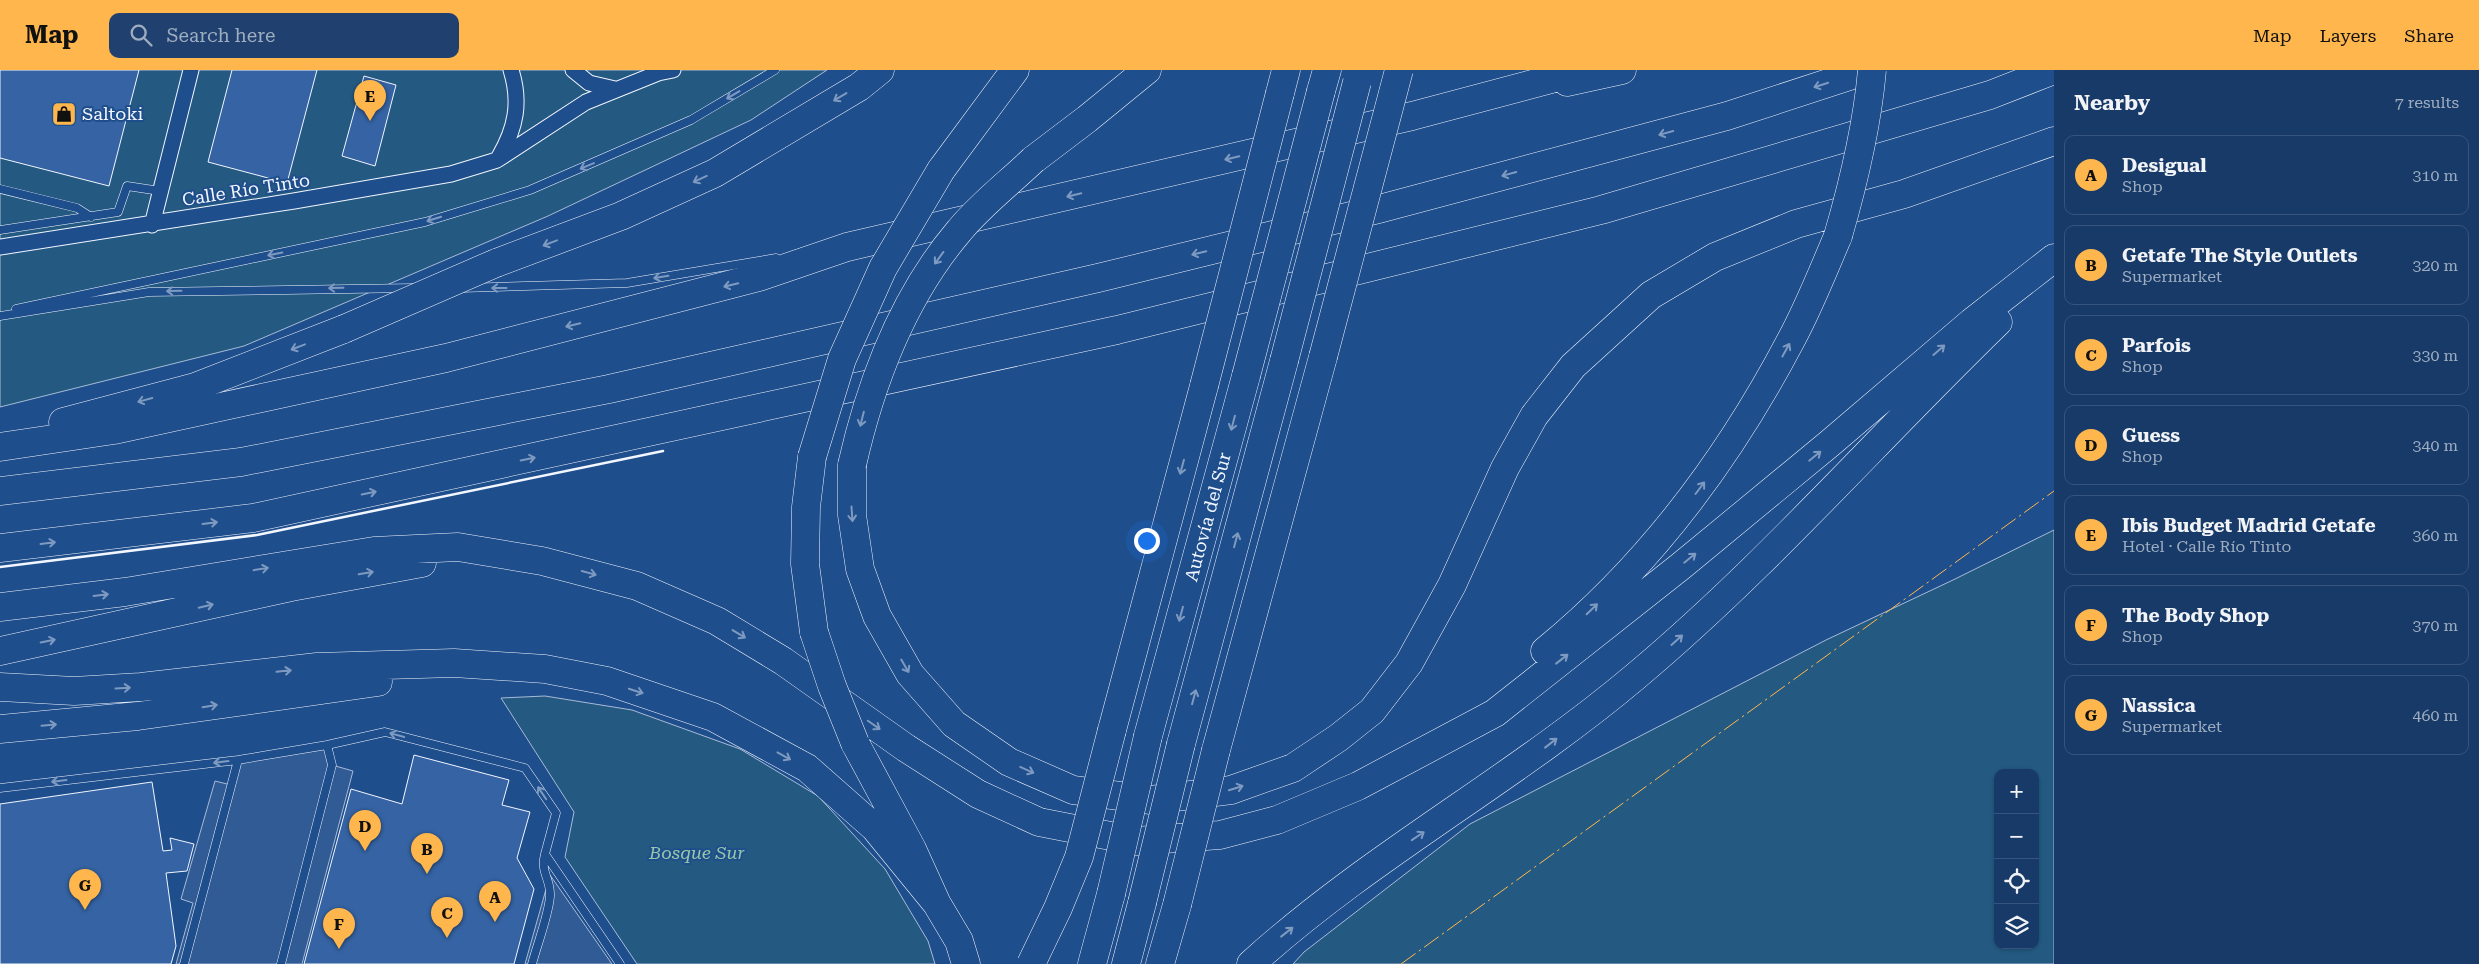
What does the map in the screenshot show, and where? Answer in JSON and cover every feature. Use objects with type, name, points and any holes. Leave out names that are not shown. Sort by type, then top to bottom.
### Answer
[{"type":"highway","points":[[0,436],[47,427],[195,387],[344,329],[496,263],[621,216],[715,172],[859,86],[880,70]]},
{"type":"highway","points":[[966,964],[959,941],[937,904],[912,848],[855,743],[832,686],[814,632],[805,564],[806,507],[812,457],[842,358],[883,268],[941,170],[1015,70]]},
{"type":"highway","points":[[1147,70],[1033,160],[959,230],[916,289],[879,368],[863,416],[852,466],[852,516],[860,569],[877,616],[910,674],[954,724],[1009,762],[1073,790],[1151,800],[1231,790],[1293,768],[1338,738],[1372,711],[1414,655],[1452,585],[1504,468],[1534,416],[1573,366],[1650,295],[1715,257],[1796,224],[1904,194],[2054,141]]},
{"type":"highway","points":[[1160,964],[1177,905],[1216,750],[1324,357],[1399,70]]},
{"type":"highway","points":[[1412,116],[1585,70]]},
{"type":"highway","points":[[0,447],[114,430],[446,358],[759,277],[847,247],[1412,116],[1622,70]]},
{"type":"highway","points":[[0,491],[241,462],[676,374],[1088,280],[1379,209],[1727,116],[1868,70]]},
{"type":"highway","points":[[1358,786],[1484,700],[1562,637],[1631,571],[1676,520],[1720,460],[1759,399],[1792,339],[1838,236],[1857,173],[1869,104],[1872,70]]},
{"type":"highway","points":[[0,548],[253,518],[1117,330],[1601,210],[1990,95],[2054,70]]},
{"type":"highway","name":"Autovía del Sur","points":[[1126,964],[1181,744],[1358,76]]},
{"type":"highway","points":[[1031,964],[1058,908],[1079,857],[1283,81]]},
{"type":"highway","name":"Autovía del Sur","points":[[1092,964],[1111,894],[1148,736],[1324,81]]},
{"type":"highway","points":[[0,608],[125,592],[374,551],[458,547],[542,561],[637,586],[717,622],[783,661],[906,748],[978,794],[1039,822],[1136,841],[1220,835],[1277,820],[1358,786],[1495,713],[1688,560],[1829,444],[1972,322],[2054,258]]},
{"type":"highway","points":[[1251,964],[1282,935],[1358,877],[1545,748],[1636,676],[1720,600],[1794,529],[1941,378],[2054,267]]},
{"type":"highway","points":[[0,651],[291,587],[433,561],[542,561]]},
{"type":"highway","points":[[0,687],[74,691],[142,687],[318,668],[454,663],[545,669],[606,681],[713,716],[807,768],[875,828],[937,904]]},
{"type":"highway","points":[[0,729],[138,716],[362,683],[451,679],[606,681]]},
{"type":"street","points":[[152,225],[191,70]]},
{"type":"street","points":[[497,160],[508,141],[515,117],[517,90],[511,70]]},
{"type":"street","points":[[573,70],[589,83],[615,90]]},
{"type":"street","name":"Calle Río Tinto","points":[[0,247],[152,225],[451,174],[497,160],[586,102],[673,70]]},
{"type":"lane","points":[[0,314],[425,222],[530,190],[691,120],[775,70]]},
{"type":"lane","points":[[0,230],[55,220],[118,212],[127,186],[160,191]]},
{"type":"lane","points":[[0,189],[77,208],[90,217]]},
{"type":"lane","points":[[55,220],[57,239]]},
{"type":"lane","points":[[799,255],[847,247]]},
{"type":"lane","points":[[0,314],[149,292],[346,288],[504,288],[627,283],[790,256]]},
{"type":"lane","points":[[0,788],[238,760],[327,745],[385,732],[525,768],[556,813],[542,866],[548,879],[550,896],[532,964]]},
{"type":"lane","points":[[281,964],[332,765],[327,745]]},
{"type":"lane","points":[[184,964],[238,760]]},
{"type":"lane","points":[[545,854],[620,964]]},
{"type":"green space","points":[[0,70],[827,70],[751,120],[548,216],[244,346],[0,407]]},
{"type":"green space","points":[[2054,530],[2054,964],[1293,964],[1304,952],[1470,824],[1826,640]]},
{"type":"green space","name":"Bosque Sur","points":[[545,696],[632,710],[740,749],[818,796],[885,869],[928,941],[935,964],[637,964],[565,857],[574,812],[501,698]]},
{"type":"shaded area","points":[[327,745],[332,765],[353,771],[302,964],[176,964],[193,903],[181,899],[215,781],[231,785],[238,760]]},
{"type":"shaded area","points":[[550,875],[612,964],[525,964]]},
{"type":"building","name":"Saltoki","points":[[0,70],[139,70],[109,186],[0,158]]},
{"type":"building","points":[[232,70],[317,70],[287,183],[208,162]]},
{"type":"building","points":[[364,76],[396,85],[375,166],[342,156]]},
{"type":"building","points":[[414,755],[509,780],[502,805],[530,812],[517,858],[534,889],[514,964],[304,964],[351,789],[402,804]]},
{"type":"building","points":[[152,782],[163,851],[172,850],[170,838],[194,844],[187,871],[166,873],[176,946],[171,964],[0,964],[0,804]]},
{"type":"wall","points":[[0,567],[257,535],[663,451]]},
{"type":"power","points":[[1401,964],[2054,491]]},
{"type":"place","name":"Saltoki","points":[[64,114]]},
{"type":"place","name":"Ibis Budget Madrid Getafe","points":[[370,121]]},
{"type":"place","name":"Guess","points":[[365,851]]},
{"type":"place","name":"Getafe The Style Outlets","points":[[427,874]]},
{"type":"place","name":"Nassica","points":[[85,910]]},
{"type":"place","name":"Desigual","points":[[495,922]]},
{"type":"place","name":"Parfois","points":[[447,938]]},
{"type":"place","name":"The Body Shop","points":[[339,949]]}]
